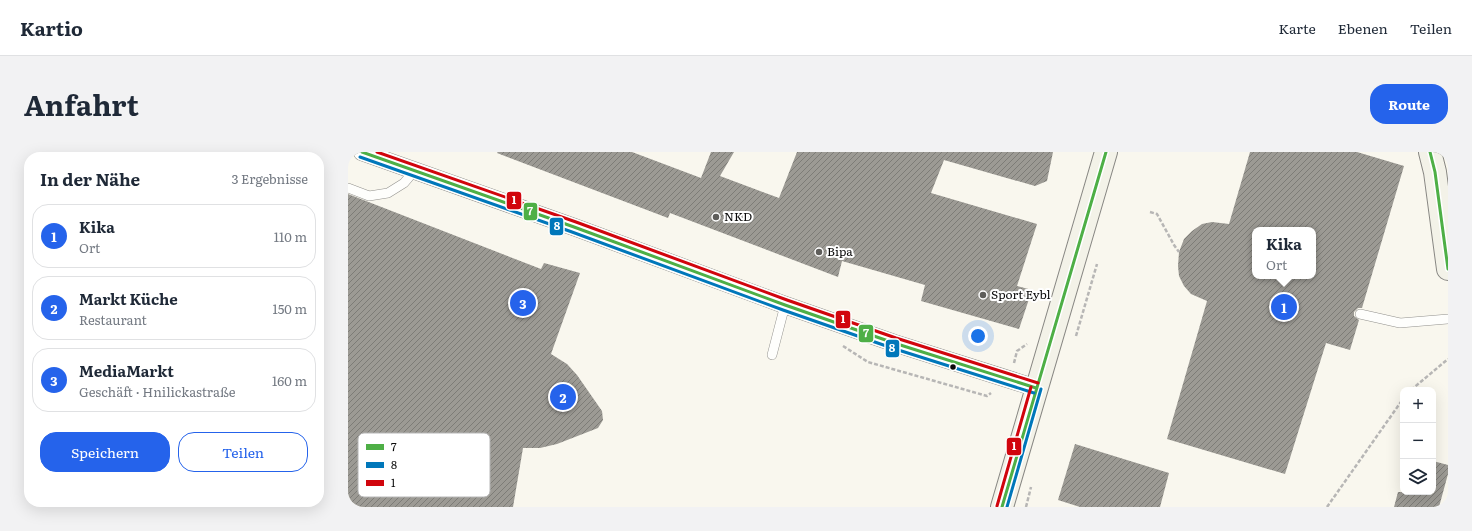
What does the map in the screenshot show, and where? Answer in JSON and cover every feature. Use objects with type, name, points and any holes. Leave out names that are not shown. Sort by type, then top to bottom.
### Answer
[{"type":"street","points":[[362,152],[574,227],[785,305],[1036,388]]},
{"type":"street","points":[[1002,507],[1106,152]]},
{"type":"street","points":[[1430,152],[1435,172],[1448,269]]},
{"type":"lane","points":[[348,188],[369,196],[388,193],[404,183],[415,170]]},
{"type":"lane","points":[[772,356],[785,305]]},
{"type":"lane","points":[[1360,314],[1400,323],[1448,319]]},
{"type":"path","points":[[1150,212],[1157,214],[1179,252]]},
{"type":"path","points":[[1415,387],[1448,359]]},
{"type":"path","points":[[868,362],[987,396],[1008,379]]},
{"type":"path","points":[[1327,507],[1400,403]]},
{"type":"building","points":[[632,152],[701,178],[711,152],[734,152],[720,176],[779,198],[797,152],[1053,152],[1047,181],[1035,186],[944,160],[931,193],[1037,224],[1017,286],[1032,290],[1019,329],[921,301],[925,285],[842,261],[838,277],[670,213],[668,218],[497,153]]},
{"type":"building","points":[[1250,152],[1357,152],[1404,166],[1362,308],[1358,308],[1354,312],[1354,316],[1359,320],[1350,350],[1326,343],[1285,474],[1167,439],[1207,301],[1191,294],[1184,286],[1179,276],[1179,252],[1184,239],[1192,231],[1202,224],[1212,222],[1229,224]]},
{"type":"building","points":[[348,194],[541,269],[544,263],[580,273],[551,354],[567,364],[577,375],[602,411],[603,420],[598,428],[557,444],[540,448],[523,448],[513,507],[348,507]]},
{"type":"building","points":[[1075,444],[1169,473],[1160,507],[1080,507],[1058,500]]},
{"type":"building","points":[[1436,462],[1448,465],[1448,474],[1439,507],[1394,507],[1398,492],[1400,492],[1400,495],[1436,495]]},
{"type":"transit line","name":"7","points":[[362,152],[574,227],[785,305],[894,343],[1036,388]]},
{"type":"transit line","name":"1","points":[[377,152],[576,222],[787,300],[896,338],[1038,383]]},
{"type":"transit line","name":"7","points":[[1002,507],[1106,152]]},
{"type":"transit line","name":"7","points":[[1430,152],[1435,172],[1448,269]]},
{"type":"transit line","name":"8","points":[[360,157],[572,232],[783,310],[892,348],[1034,393]]},
{"type":"transit line","name":"1","points":[[997,506],[1031,387]]},
{"type":"transit line","name":"8","points":[[1007,507],[1041,389]]},
{"type":"place","name":"NKD","points":[[716,217]]},
{"type":"place","name":"Bipa","points":[[819,252]]},
{"type":"place","name":"Sport Eybl","points":[[983,295]]},
{"type":"place","name":"MediaMarkt","points":[[523,303]]},
{"type":"place","name":"Kika","points":[[1284,307]]},
{"type":"place","name":"Markt Küche","points":[[563,397]]}]
